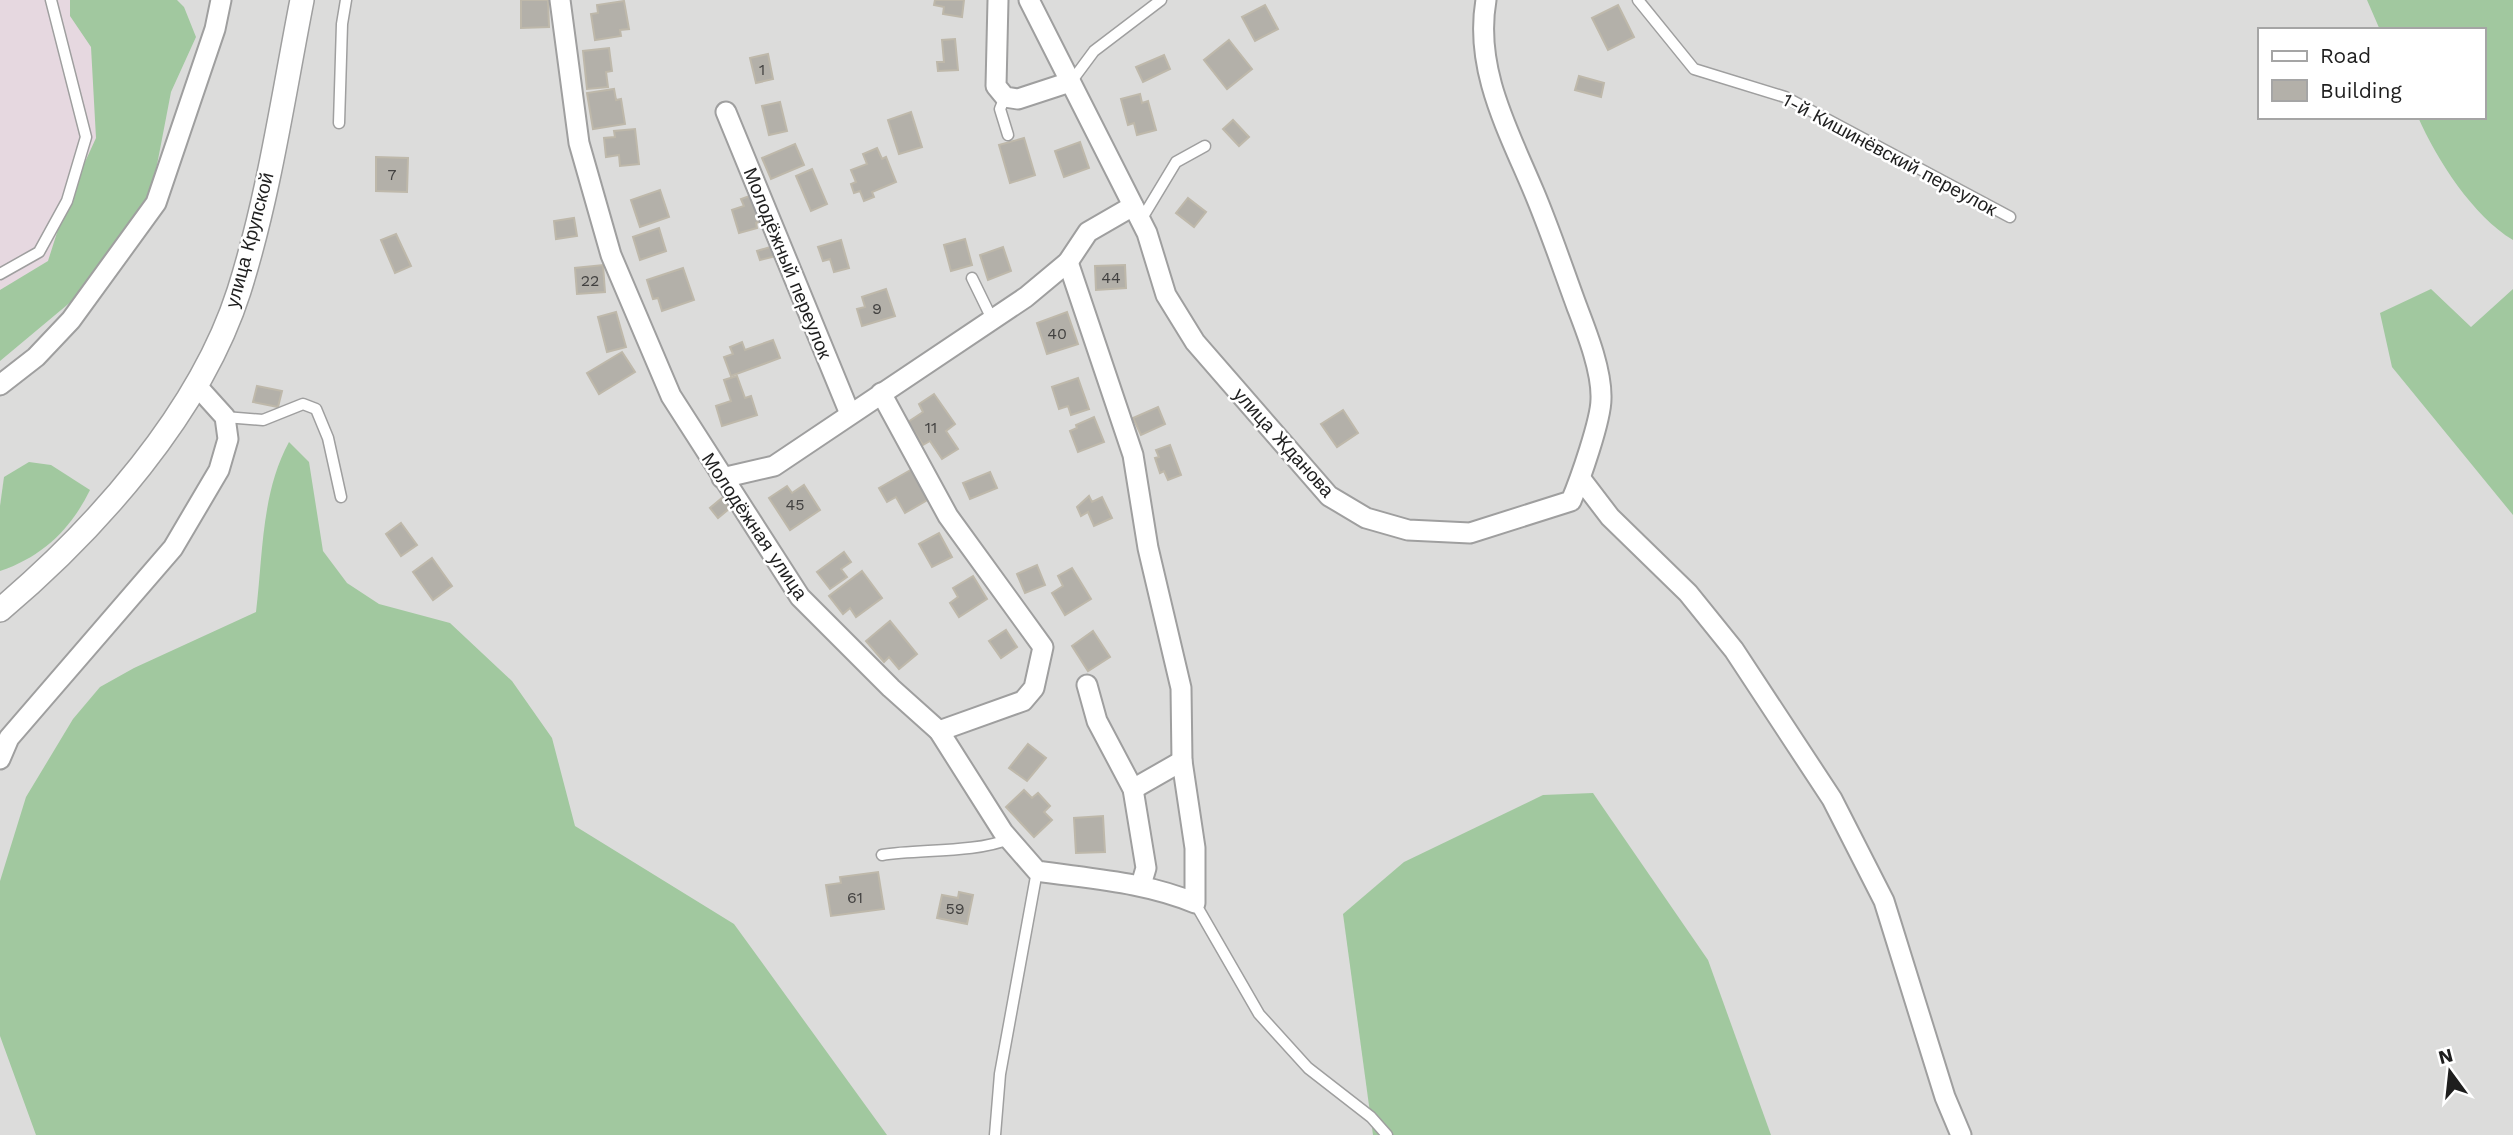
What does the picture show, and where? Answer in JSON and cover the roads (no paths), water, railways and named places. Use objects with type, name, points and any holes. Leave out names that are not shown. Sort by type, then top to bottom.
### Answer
[{"type":"street","points":[[0,386],[36,358],[71,320],[156,203],[215,29],[221,0]]},
{"type":"street","name":"улица Крупской","points":[[0,610],[69,549],[114,499],[197,386],[238,293],[255,230],[302,0]]},
{"type":"street","name":"Молодёжная улица","points":[[560,0],[579,144],[611,255],[671,396],[800,597],[891,688],[939,731],[1009,839],[1037,871]]},
{"type":"street","points":[[1031,5],[1002,0],[996,86],[1005,97],[1018,99],[1070,82]]},
{"type":"street","name":"улица Жданова","points":[[1031,5],[1137,213],[1166,295],[1195,342],[1329,496],[1357,513],[1408,530],[1470,533],[1571,501],[1581,478],[1602,400],[1589,337],[1535,194],[1502,121],[1489,77],[1482,23],[1486,0]]},
{"type":"street","name":"Молодёжный переулок","points":[[726,112],[850,414]]},
{"type":"street","points":[[722,478],[774,466],[992,319],[1068,262],[1088,232],[1137,213]]},
{"type":"street","points":[[1037,871],[1141,885],[1163,890],[1195,903],[1195,848],[1182,761],[1181,688],[1148,548],[1133,455],[1068,262]]},
{"type":"street","points":[[0,760],[9,738],[173,548],[219,470],[228,439],[225,417],[197,386]]},
{"type":"street","points":[[881,393],[948,516],[1043,647],[1034,688],[1023,702],[939,731]]},
{"type":"street","points":[[1581,478],[1610,517],[1688,593],[1734,650],[1832,799],[1884,901],[1944,1097],[1961,1135]]},
{"type":"street","points":[[1087,685],[1097,721],[1133,789],[1146,868],[1141,885]]},
{"type":"street","points":[[1133,789],[1182,761]]},
{"type":"lane","points":[[0,274],[39,252],[67,201],[86,137],[51,0]]},
{"type":"lane","points":[[339,123],[342,24],[346,0]]},
{"type":"lane","points":[[1070,82],[1094,51],[1161,0]]},
{"type":"lane","name":"1-й Кишинёвский переулок","points":[[1638,0],[1693,69],[1785,97],[2010,217]]},
{"type":"lane","points":[[1005,97],[1000,109],[1008,135]]},
{"type":"lane","points":[[1137,213],[1176,162],[1205,146]]},
{"type":"lane","points":[[972,278],[992,319]]},
{"type":"lane","points":[[225,417],[262,420],[303,404],[316,409],[328,438],[341,498]]},
{"type":"lane","points":[[881,855],[917,849],[991,846],[1009,839]]},
{"type":"lane","points":[[995,1135],[1000,1074],[1037,871]]},
{"type":"lane","points":[[1195,903],[1259,1014],[1308,1068],[1371,1117],[1387,1135]]}]
